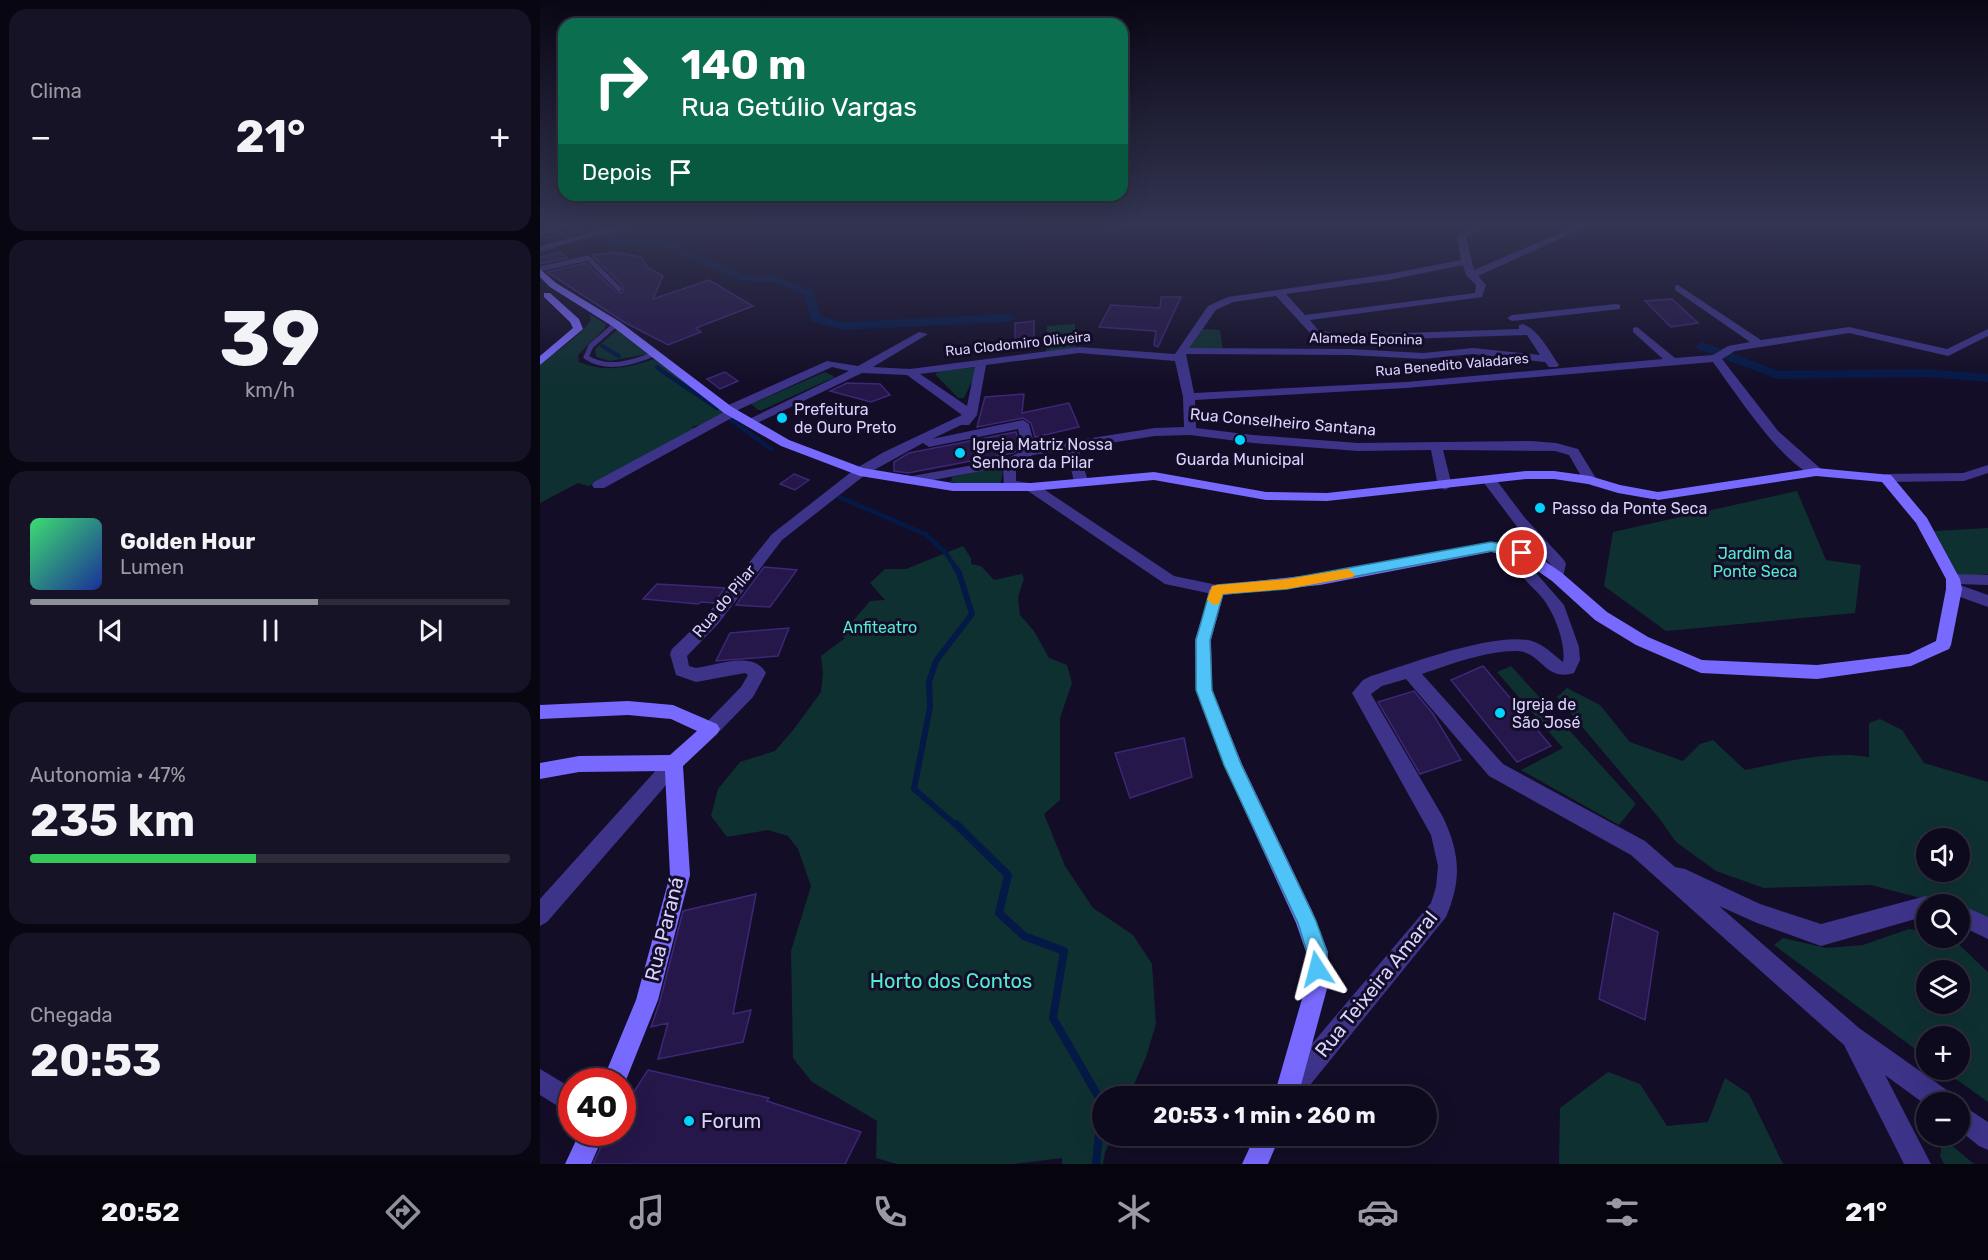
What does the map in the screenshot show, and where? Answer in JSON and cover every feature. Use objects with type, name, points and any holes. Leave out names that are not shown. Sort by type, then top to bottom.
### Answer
[{"type":"street","points":[[540,362],[578,329],[575,321],[547,293],[542,276]]},
{"type":"street","points":[[1190,431],[1189,397],[1181,354],[1212,308],[1231,299],[1392,276]]},
{"type":"street","points":[[1302,318],[1479,295],[1481,285],[1472,276]]},
{"type":"street","points":[[1678,288],[1758,343]]},
{"type":"street","points":[[1278,292],[1316,332],[1345,338],[1530,332]]},
{"type":"street","points":[[547,293],[616,324],[730,411],[785,443],[860,472],[953,487],[1031,487],[1154,476],[1266,496],[1327,498],[1554,475],[1590,480],[1626,491],[1658,496],[1816,472],[1886,478],[1964,477],[1988,469]]},
{"type":"street","points":[[1557,372],[1530,332],[1512,318],[1616,307]]},
{"type":"street","points":[[1637,330],[1673,362]]},
{"type":"street","points":[[1816,472],[1799,460],[1778,438],[1750,405],[1717,358],[1732,348],[1849,330],[1948,353],[1988,332]]},
{"type":"street","points":[[749,422],[860,370],[923,334]]},
{"type":"street","name":"Rua Clodomiro Oliveira","points":[[599,485],[730,411],[831,363],[860,370],[910,372],[1079,350],[1181,354]]},
{"type":"street","name":"Alameda Eponina","points":[[1181,354],[1350,352],[1423,356],[1473,351],[1550,359]]},
{"type":"street","name":"Rua Benedito Valadares","points":[[1189,397],[1406,385],[1717,358]]},
{"type":"street","points":[[952,437],[971,415],[981,362]]},
{"type":"street","points":[[910,372],[971,415]]},
{"type":"street","points":[[860,472],[888,455],[971,415]]},
{"type":"street","points":[[888,455],[952,437],[1023,424],[1030,452]]},
{"type":"street","name":"Rua Conselheiro Santana","points":[[1010,462],[1030,452],[1071,444],[1155,432],[1190,431],[1253,439],[1358,447],[1460,444],[1556,447],[1574,452],[1590,480]]},
{"type":"street","points":[[1071,444],[1081,481]]},
{"type":"street","points":[[1436,446],[1445,486]]},
{"type":"street","points":[[901,479],[912,480],[1010,462],[1009,484],[1031,487],[1170,580],[1217,590],[1287,584],[1491,547],[1522,553],[1557,577],[1601,616],[1642,641],[1701,666],[1817,672],[1911,660],[1942,645],[1953,584],[1922,521],[1886,478]]},
{"type":"street","name":"Rua do Pilar","points":[[711,729],[747,692],[758,673],[747,666],[696,675],[682,670],[678,654],[712,620],[777,537],[860,472]]},
{"type":"street","points":[[1489,480],[1520,521],[1559,564],[1557,577]]},
{"type":"street","points":[[1522,553],[1523,567],[1556,605],[1571,647],[1572,660],[1568,668],[1560,669],[1529,646],[1512,646],[1458,654],[1445,662],[1410,672],[1496,770],[1638,848],[1851,1035],[1928,1092]]},
{"type":"street","points":[[1953,584],[1988,580]]},
{"type":"street","points":[[1953,584],[1986,598]]},
{"type":"street","points":[[1217,590],[1203,640],[1204,690],[1233,765],[1306,921],[1317,952],[1317,985],[1289,1086]]},
{"type":"street","name":"Rua Teixeira Amaral","points":[[1294,1086],[1439,910],[1449,882],[1445,850],[1436,823],[1361,693],[1377,681],[1410,672]]},
{"type":"street","points":[[540,712],[628,708],[673,712],[711,729],[674,763],[540,915]]},
{"type":"street","points":[[540,771],[579,764],[674,763]]},
{"type":"street","name":"Rua Paraná","points":[[620,1068],[647,1000],[680,875],[674,763]]},
{"type":"street","points":[[1661,868],[1757,913],[1821,935],[1916,909]]},
{"type":"street","points":[[1970,919],[1988,928]]},
{"type":"street","points":[[1851,1035],[1918,1164]]},
{"type":"street","points":[[540,1081],[558,1093]]},
{"type":"street","points":[[1970,1123],[1988,1137]]},
{"type":"street","points":[[578,1164],[586,1146]]},
{"type":"street","points":[[1255,1164],[1263,1146]]},
{"type":"lane","points":[[606,276],[619,289]]},
{"type":"lane","points":[[616,324],[591,346],[586,357],[591,362],[625,364],[654,354]]},
{"type":"green space","points":[[589,314],[606,324],[605,328],[578,355],[579,362],[598,367],[616,368],[654,359],[733,417],[691,427],[695,428],[598,482],[588,486],[578,483],[540,503],[540,365],[587,326],[591,320]]},
{"type":"green space","points":[[1075,324],[1075,352],[1046,355],[1047,326]]},
{"type":"green space","points":[[1202,329],[1220,330],[1223,351],[1185,350]]},
{"type":"green space","points":[[617,330],[648,354],[610,361],[596,357],[595,349]]},
{"type":"green space","points":[[979,367],[964,398],[958,398],[935,374],[939,371]]},
{"type":"green space","points":[[825,372],[835,377],[762,410],[758,410],[751,404]]},
{"type":"green space","points":[[1004,466],[999,490],[951,482],[952,477]]},
{"type":"green space","name":"Jardim da Ponte Seca","points":[[1797,491],[1826,560],[1861,565],[1855,613],[1666,631],[1604,586],[1613,532]]},
{"type":"green space","points":[[1988,528],[1988,574],[1959,577],[1934,531]]},
{"type":"green space","name":"Horto dos Contos","points":[[963,546],[971,558],[971,564],[981,566],[994,580],[1022,574],[1024,579],[1018,597],[1020,615],[1034,631],[1049,658],[1067,665],[1072,683],[1060,718],[1060,800],[1044,814],[1065,866],[1093,908],[1133,935],[1152,964],[1156,1024],[1146,1057],[1133,1086],[1092,1086],[1092,1146],[1108,1146],[1103,1164],[1062,1164],[1062,1158],[1013,1164],[897,1164],[876,1158],[877,1121],[812,1082],[793,1058],[791,951],[811,886],[798,849],[788,836],[768,830],[727,837],[711,816],[718,789],[740,762],[775,751],[821,692],[823,673],[821,656],[845,638],[841,635],[870,601],[885,600],[870,583],[885,569],[906,569]]},
{"type":"green space","points":[[1511,666],[1636,804],[1619,825],[1521,770],[1563,748],[1497,672]]},
{"type":"green space","points":[[1567,688],[1600,705],[1630,742],[1683,761],[1700,744],[1713,740],[1745,770],[1822,756],[1869,757],[1869,723],[1880,719],[1902,730],[1924,763],[1988,782],[1988,917],[1970,912],[1970,894],[1916,894],[1916,897],[1871,885],[1764,888],[1716,871],[1676,842],[1659,818],[1557,697]]},
{"type":"green space","points":[[1909,929],[1916,930],[1916,948],[1963,948],[1988,972],[1988,1102],[1957,1080],[1970,1080],[1970,1026],[1916,1026],[1916,1050],[1774,945],[1783,938],[1826,948],[1863,945]]},
{"type":"green space","points":[[1608,1072],[1640,1084],[1667,1126],[1708,1122],[1725,1078],[1749,1094],[1783,1164],[1559,1164],[1560,1108]]},
{"type":"green space","points":[[1942,1146],[1953,1146],[1974,1164],[1944,1164],[1940,1156]]},
{"type":"building","points":[[554,276],[600,276],[616,292],[621,293],[623,286],[613,276],[663,276],[653,299],[709,280],[753,306],[696,328],[701,332],[668,345],[624,322]]},
{"type":"building","points":[[1161,297],[1181,297],[1158,347],[1154,345],[1156,331],[1099,327],[1111,305],[1160,308]]},
{"type":"building","points":[[1672,299],[1698,323],[1671,327],[1645,301]]},
{"type":"building","points":[[1034,321],[1034,341],[1015,342],[1015,323]]},
{"type":"building","points":[[725,372],[738,381],[720,389],[707,379]]},
{"type":"building","points":[[847,383],[880,384],[890,395],[871,402],[830,391]]},
{"type":"building","points":[[1024,394],[1022,413],[1069,403],[1079,427],[1035,437],[1031,423],[1023,418],[977,427],[985,397]]},
{"type":"building","name":"Igreja Matriz Nossa Senhora da Pilar","points":[[1016,432],[1020,449],[1013,453],[908,473],[894,471],[894,462],[909,453]]},
{"type":"building","points":[[794,474],[809,480],[795,490],[780,484]]},
{"type":"building","points":[[764,567],[797,570],[770,607],[736,605]]},
{"type":"building","points":[[657,584],[725,588],[714,603],[701,602],[698,604],[643,599]]},
{"type":"building","points":[[789,628],[778,656],[716,661],[730,633]]},
{"type":"building","name":"Igreja de São José","points":[[1483,666],[1551,746],[1517,762],[1451,680]]},
{"type":"building","points":[[1414,691],[1433,714],[1461,760],[1420,774],[1378,702]]},
{"type":"building","points":[[1184,738],[1192,777],[1130,798],[1115,753]]},
{"type":"building","points":[[756,894],[733,1014],[751,1010],[743,1042],[658,1059],[668,1023],[651,1027],[683,911]]},
{"type":"building","points":[[1614,913],[1658,932],[1645,1020],[1599,999]]},
{"type":"building","name":"Forum","points":[[648,1070],[769,1098],[767,1101],[861,1132],[845,1164],[593,1164],[601,1146],[636,1146],[636,1088]]},
{"type":"waterway","points":[[740,276],[746,279],[773,279],[809,293],[815,318],[841,326],[1010,318]]},
{"type":"waterway","points":[[602,346],[619,356]]},
{"type":"waterway","points":[[1702,346],[1778,375],[1926,373],[1988,378]]},
{"type":"waterway","points":[[657,367],[664,372]]},
{"type":"waterway","points":[[662,371],[717,408]]},
{"type":"waterway","points":[[730,419],[771,449]]},
{"type":"waterway","points":[[839,497],[925,534],[945,552],[956,568]]},
{"type":"waterway","points":[[955,567],[972,614],[936,661],[929,682],[930,707],[914,789],[957,826]]},
{"type":"waterway","points":[[956,824],[1008,875],[999,913],[1024,936],[1064,951],[1053,1018],[1092,1086]]},
{"type":"waterway","points":[[1096,1164],[1098,1146]]},
{"type":"slow traffic","points":[[1214,600],[1217,590],[1287,584],[1348,574]]},
{"type":"place","name":"Prefeitura de Ouro Preto","points":[[782,418]]},
{"type":"place","name":"Guarda Municipal","points":[[1240,440]]},
{"type":"place","name":"Igreja Matriz Nossa Senhora da Pilar","points":[[960,453]]},
{"type":"place","name":"Passo da Ponte Seca","points":[[1540,508]]},
{"type":"place","name":"Igreja de São José","points":[[1500,713]]},
{"type":"place","name":"Forum","points":[[689,1121]]},
{"type":"route","points":[[1317,969],[1317,952],[1306,921],[1233,765],[1204,690],[1203,640],[1217,590],[1287,584],[1491,547],[1507,548],[1522,553]]},
{"type":"park label","name":"Anfiteatro","points":[[880,627]]}]
